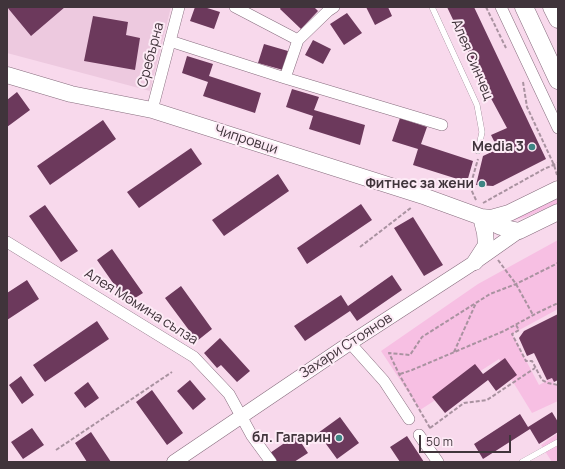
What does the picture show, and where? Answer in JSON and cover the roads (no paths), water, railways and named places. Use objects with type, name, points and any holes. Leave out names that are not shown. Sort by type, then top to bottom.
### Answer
[{"type":"main road","points":[[524,7],[558,80]]},
{"type":"main road","points":[[552,7],[558,19]]},
{"type":"main road","name":"Чипровци","points":[[7,75],[71,94],[152,110],[478,213],[501,227],[519,231]]},
{"type":"main road","points":[[478,213],[491,218],[509,213],[558,189]]},
{"type":"main road","points":[[519,231],[558,212]]},
{"type":"main road","points":[[475,262],[486,245],[486,233],[478,213]]},
{"type":"street","name":"Сребърна","points":[[152,110],[179,7]]},
{"type":"street","points":[[235,7],[298,40]]},
{"type":"street","points":[[285,78],[298,40],[334,7]]},
{"type":"street","points":[[501,7],[558,128]]},
{"type":"street","points":[[170,41],[285,78],[442,125]]},
{"type":"street","name":"Захари Стоянов","points":[[174,462],[350,343],[492,251],[519,231]]},
{"type":"street","name":"Алея Момина сълза","points":[[7,242],[194,357],[229,394],[252,436],[271,462]]},
{"type":"street","points":[[350,343],[384,381],[409,419]]},
{"type":"street","points":[[419,435],[438,462]]},
{"type":"lane","name":"Алея Синчец","points":[[432,7],[477,105],[482,132],[478,151]]},
{"type":"lane","points":[[522,462],[558,442]]},
{"type":"place","name":"Media 3","points":[[532,147]]},
{"type":"place","name":"Фитнес за жени","points":[[482,184]]},
{"type":"place","name":"бл. Гагарин","points":[[339,438]]}]
